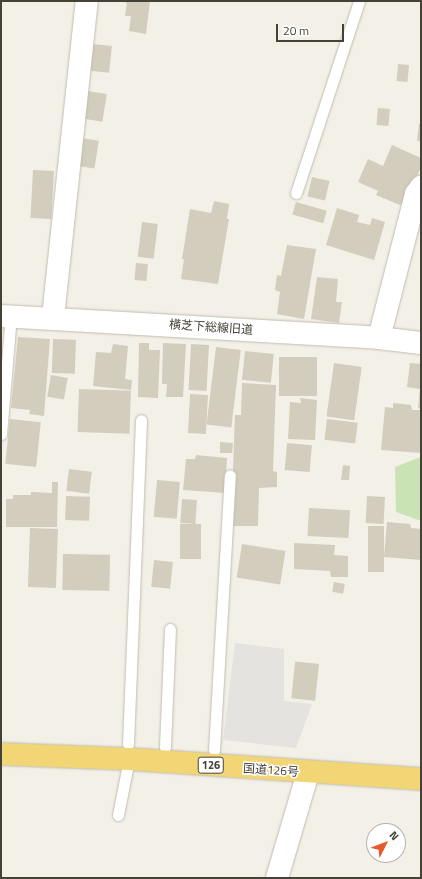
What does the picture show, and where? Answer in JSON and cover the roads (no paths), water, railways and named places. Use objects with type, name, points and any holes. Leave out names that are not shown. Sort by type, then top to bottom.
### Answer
[{"type":"highway","name":"国道126号","points":[[1,754],[128,751],[308,773],[421,779]]},
{"type":"street","points":[[53,317],[87,1]]},
{"type":"street","points":[[379,338],[416,194],[421,187]]},
{"type":"street","name":"横芝下総線旧道","points":[[6,316],[53,317],[379,338],[421,343]]},
{"type":"street","points":[[277,878],[308,773]]},
{"type":"lane","points":[[296,193],[359,1]]},
{"type":"lane","points":[[1,434],[6,316]]},
{"type":"lane","points":[[118,815],[128,751],[141,420]]},
{"type":"lane","points":[[214,750],[230,475]]},
{"type":"lane","points":[[165,747],[170,629]]}]
